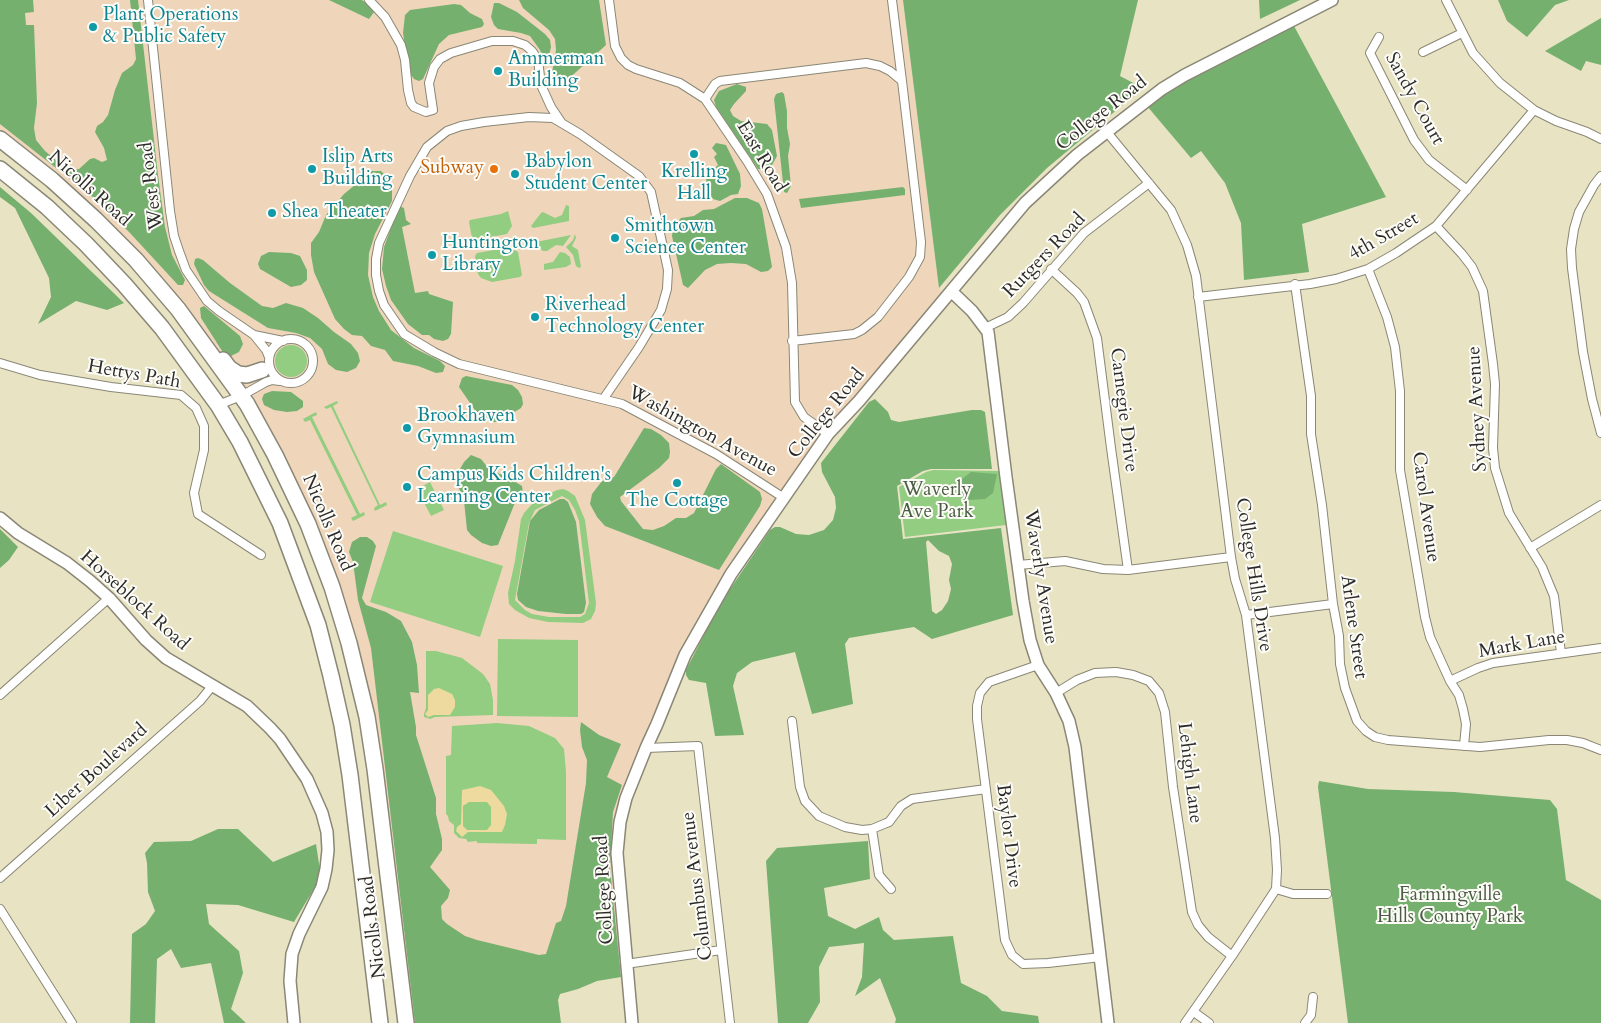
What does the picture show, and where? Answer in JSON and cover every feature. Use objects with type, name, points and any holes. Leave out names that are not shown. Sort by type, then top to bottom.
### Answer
[{"type":"highway","name":"Nicolls Road","points":[[0,139],[74,200],[136,260],[194,330],[238,393],[275,455],[308,524],[332,587],[361,691],[375,769],[406,1023]]},
{"type":"highway","name":"Nicolls Road","points":[[0,169],[53,212],[105,263],[162,328],[218,405],[244,451],[280,523],[309,599],[325,650],[342,725],[380,1023]]},
{"type":"highway","points":[[156,284],[192,317],[233,372],[247,375],[267,362]]},
{"type":"street","name":"West Road","points":[[148,0],[174,236],[186,270],[207,301],[254,336],[266,350],[267,362]]},
{"type":"street","name":"Washington Avenue","points":[[369,0],[386,17],[401,45],[405,60],[408,90],[414,107],[421,110],[432,110],[429,83],[434,68],[450,52],[492,41],[513,41],[525,45],[538,60],[541,85],[551,107],[561,122]]},
{"type":"street","name":"East Road","points":[[609,0],[615,46],[621,58],[628,65],[636,69],[680,83],[705,100],[767,194],[786,247],[792,283],[795,402],[804,417],[828,434]]},
{"type":"street","points":[[792,341],[854,334],[862,330],[878,317],[909,277],[920,258],[921,242],[892,0]]},
{"type":"street","name":"College Road","points":[[632,1023],[617,853],[620,822],[626,798],[685,655],[731,574],[828,434],[859,401],[1025,203],[1077,155],[1162,89],[1185,75],[1332,0]]},
{"type":"street","points":[[1446,0],[1473,52],[1484,67],[1500,83],[1534,110],[1601,139]]},
{"type":"street","points":[[1423,52],[1462,33]]},
{"type":"street","name":"Sandy Court","points":[[1379,37],[1370,53],[1414,140],[1429,160],[1467,190]]},
{"type":"street","points":[[705,100],[715,84],[720,82],[866,63],[880,66],[890,71],[902,81]]},
{"type":"street","name":"4th Street","points":[[1198,297],[1336,279],[1368,269],[1436,226],[1534,110]]},
{"type":"street","name":"Washington Avenue","points":[[604,398],[662,310],[667,289],[668,270],[651,192],[638,176],[561,122],[547,117],[529,117],[461,126],[447,131],[426,147],[410,176],[379,243],[376,274],[384,305],[391,318],[404,334],[434,352],[464,365],[604,398],[622,404],[716,454],[784,498]]},
{"type":"street","name":"College Hills Drive","points":[[1106,131],[1171,210],[1187,245],[1196,276],[1231,556],[1235,579],[1246,615],[1275,838],[1276,889]]},
{"type":"street","points":[[1601,176],[1594,184],[1579,212],[1571,249],[1584,352],[1592,399],[1601,434]]},
{"type":"street","name":"Rutgers Road","points":[[985,328],[1008,317],[1023,303],[1084,233],[1149,183]]},
{"type":"street","name":"Sydney Avenue","points":[[1436,226],[1462,254],[1472,268],[1482,291],[1488,319],[1494,374],[1493,448],[1495,468],[1509,513],[1542,567],[1554,596],[1560,654]]},
{"type":"street","name":"Carnegie Drive","points":[[1051,269],[1084,302],[1097,338],[1128,570]]},
{"type":"street","name":"Carol Avenue","points":[[1368,269],[1387,317],[1395,347],[1400,391],[1400,470],[1425,617],[1430,637],[1459,695],[1466,724],[1464,746]]},
{"type":"street","name":"Arlene Street","points":[[1295,284],[1311,396],[1311,434],[1322,505],[1333,604],[1339,636],[1340,664],[1345,688],[1356,721],[1375,737],[1388,740],[1480,747],[1567,740],[1584,743],[1601,750]]},
{"type":"street","name":"Waverly Avenue","points":[[951,291],[972,311],[988,332],[1018,565],[1030,640],[1038,665],[1056,693],[1069,722],[1075,747],[1108,1023]]},
{"type":"street","name":"West Road","points":[[254,336],[283,341]]},
{"type":"street","points":[[218,405],[238,393],[272,380],[295,383],[306,377],[312,365],[310,352],[302,342],[296,340],[283,341],[273,348],[267,362],[238,393]]},
{"type":"street","points":[[267,362],[273,375],[282,382]]},
{"type":"street","name":"Hettys Path","points":[[0,363],[40,375],[111,387],[181,395],[196,408],[204,426],[204,450],[194,494],[198,514],[261,555]]},
{"type":"street","points":[[1530,548],[1601,505]]},
{"type":"street","name":"Horseblock Road","points":[[0,518],[18,533],[80,573],[108,598],[156,650],[177,665],[246,706],[280,739],[299,766],[314,793],[322,813],[327,832],[327,859],[322,887],[297,939],[292,954],[290,981],[294,1023]]},
{"type":"street","points":[[1018,565],[1065,561],[1103,568],[1128,570],[1231,556]]},
{"type":"street","points":[[0,694],[108,598]]},
{"type":"street","points":[[1246,615],[1333,604]]},
{"type":"street","name":"Mark Lane","points":[[1450,680],[1492,663],[1601,648]]},
{"type":"street","name":"Baylor Drive","points":[[1038,665],[989,682],[980,693],[977,706],[977,719],[1005,940],[1012,956],[1018,962],[1029,965],[1101,957]]},
{"type":"street","name":"Lehigh Lane","points":[[1056,693],[1095,672],[1116,672],[1133,675],[1149,681],[1159,693],[1165,712],[1173,788],[1192,912],[1198,925],[1208,937],[1232,956]]},
{"type":"street","name":"Liber Boulevard","points":[[0,878],[200,701],[212,685]]},
{"type":"street","points":[[792,721],[800,787],[809,807],[826,820],[845,827],[862,830],[872,829],[889,822],[902,806],[912,799],[986,789]]},
{"type":"street","name":"Columbus Avenue","points":[[646,748],[698,746],[730,1023]]},
{"type":"street","points":[[872,829],[879,875],[891,889]]},
{"type":"street","points":[[1185,1023],[1276,889],[1293,894],[1327,894]]},
{"type":"street","points":[[0,909],[72,1023]]},
{"type":"street","points":[[626,964],[721,950]]},
{"type":"street","points":[[1305,1023],[1311,1015],[1313,997]]},
{"type":"street","points":[[1194,1012],[1209,1023]]},
{"type":"shaded area","points":[[0,0],[903,0],[939,288],[945,299],[859,401],[731,574],[685,655],[620,822],[625,951],[552,964],[401,986],[349,643],[275,455],[156,284],[0,139]]},
{"type":"green space","points":[[0,0],[33,0],[34,12],[25,13],[26,25],[34,25],[37,103],[34,128],[36,140],[45,151],[63,166],[72,170],[79,169],[90,159],[94,158],[102,162],[107,160],[104,148],[95,132],[97,126],[108,115],[122,73],[133,65],[136,59],[130,0],[138,0],[165,227],[172,255],[185,280],[183,285],[178,285],[98,201],[0,124]]},
{"type":"green space","points":[[329,0],[362,0],[374,12],[369,19]]},
{"type":"green space","points":[[519,0],[599,0],[606,45],[565,82],[561,81],[552,73],[556,50],[555,39],[549,30],[523,8]]},
{"type":"green space","points":[[903,0],[1138,0],[1120,76],[1143,88],[1047,168],[1000,215],[939,288]]},
{"type":"green space","points":[[1259,0],[1300,0],[1260,19]]},
{"type":"green space","points":[[1498,0],[1569,0],[1555,5],[1527,37],[1507,21]]},
{"type":"green space","points":[[494,3],[499,3],[517,12],[550,40],[551,47],[545,66],[540,50],[530,36],[498,29],[494,25],[491,17]]},
{"type":"green space","points":[[454,4],[461,5],[470,13],[482,19],[484,24],[482,27],[449,35],[439,44],[423,79],[419,81],[414,79],[411,75],[403,33],[405,15],[410,10]]},
{"type":"green space","points":[[1601,18],[1601,65],[1586,61],[1581,71],[1545,51]]},
{"type":"green space","points":[[1294,26],[1386,197],[1302,224],[1309,272],[1244,280],[1241,223],[1225,183],[1201,151],[1191,158],[1147,106],[1173,87]]},
{"type":"green space","points":[[737,84],[746,87],[746,91],[730,110],[733,116],[741,121],[767,124],[772,130],[777,156],[771,167],[767,170],[758,169],[716,107],[714,100],[719,91]]},
{"type":"green space","points":[[782,92],[787,111],[787,128],[790,144],[788,156],[791,186],[787,193],[784,192],[774,99],[776,94]]},
{"type":"green space","points":[[716,143],[726,145],[740,174],[741,186],[738,194],[731,195],[720,201],[713,199],[707,190],[706,176],[718,165],[714,157],[717,154],[712,148]]},
{"type":"green space","points":[[372,171],[381,171],[392,186],[392,201],[375,234],[369,253],[368,275],[373,297],[391,330],[414,348],[440,361],[445,366],[443,372],[436,373],[418,366],[393,361],[385,350],[371,346],[362,336],[352,335],[344,329],[335,319],[314,272],[311,243],[319,232],[326,215],[344,194]]},
{"type":"green space","points":[[0,187],[31,213],[124,303],[107,310],[76,301],[38,324],[51,297],[49,278],[15,208],[0,197]]},
{"type":"green space","points":[[903,187],[905,195],[801,208],[799,199]]},
{"type":"green space","points":[[735,198],[747,198],[759,203],[762,209],[772,267],[768,271],[761,272],[746,264],[717,264],[705,270],[688,288],[683,285],[672,236],[673,227],[681,218],[694,216],[703,210],[714,209]]},
{"type":"green space","points":[[566,205],[569,206],[569,221],[533,228],[531,226],[543,212],[555,218],[562,215]]},
{"type":"green space","points":[[399,206],[404,208],[406,220],[411,224],[402,227],[415,293],[428,291],[429,294],[453,302],[451,334],[448,339],[443,341],[434,339],[429,335],[422,335],[408,324],[391,300],[386,286],[382,269],[384,247]]},
{"type":"green space","points":[[508,211],[512,226],[507,234],[474,240],[472,238],[470,220]]},
{"type":"green space","points":[[575,234],[576,238],[572,246],[578,250],[581,267],[579,268],[576,266],[573,255],[566,247],[573,240]]},
{"type":"green space","points":[[571,235],[563,246],[556,245],[547,251],[543,251],[535,245],[536,242]]},
{"type":"green space","points":[[510,247],[518,252],[522,275],[492,282],[481,278],[478,274],[475,256],[477,253]]},
{"type":"green space","points":[[269,252],[291,253],[300,256],[307,270],[307,280],[301,285],[291,287],[260,269],[258,264],[261,256]]},
{"type":"green space","points":[[560,252],[570,257],[571,264],[566,267],[544,270],[544,264],[553,262]]},
{"type":"green space","points":[[198,258],[262,306],[273,308],[286,303],[303,308],[318,318],[351,344],[358,353],[360,361],[356,368],[347,372],[336,370],[328,364],[322,349],[310,338],[296,333],[268,328],[209,291],[194,264],[195,259]]},
{"type":"green space","points":[[204,306],[240,336],[243,344],[239,352],[231,356],[224,354],[201,318],[200,308]]},
{"type":"green space","points":[[291,345],[302,350],[307,361],[302,372],[291,377],[280,372],[275,361],[280,350]]},
{"type":"green space","points":[[466,376],[512,385],[522,397],[523,404],[521,408],[498,422],[490,422],[477,413],[459,387],[462,378]]},
{"type":"green space","points":[[272,391],[291,392],[303,401],[303,407],[297,411],[287,412],[274,410],[264,405],[262,399],[264,394]]},
{"type":"green space","points":[[875,399],[888,412],[891,420],[899,422],[972,410],[985,412],[992,469],[931,469],[923,471],[897,486],[903,539],[1001,528],[1013,615],[932,639],[914,627],[849,638],[845,644],[853,704],[812,714],[795,652],[752,662],[737,673],[733,686],[744,735],[715,736],[706,683],[689,680],[686,670],[720,604],[770,530],[780,527],[796,534],[809,535],[824,530],[833,520],[836,508],[835,497],[822,472],[821,463],[869,402]],"holes":[[[928,540],[939,551],[949,556],[952,564],[949,580],[951,589],[948,601],[942,610],[936,614],[932,611],[926,542]]]},
{"type":"green space","points":[[337,401],[338,403],[333,406],[380,505],[386,502],[387,505],[375,511],[374,508],[378,505],[331,407],[326,409],[324,407]]},
{"type":"green space","points":[[316,412],[317,415],[312,417],[360,514],[364,512],[365,515],[353,521],[351,518],[357,515],[310,420],[305,422],[303,419]]},
{"type":"green space","points":[[644,428],[651,429],[661,435],[669,443],[670,452],[669,458],[659,468],[620,497],[621,501],[643,529],[653,530],[664,526],[676,518],[686,518],[694,513],[716,469],[721,464],[760,492],[762,499],[760,506],[719,570],[605,526],[597,517],[590,504],[592,494],[602,481],[614,477]]},
{"type":"green space","points":[[471,455],[481,459],[489,469],[522,486],[523,494],[516,500],[498,545],[491,546],[482,543],[467,530],[464,501],[455,478],[464,462]]},
{"type":"green space","name":"Waverly Ave Park","points":[[933,470],[1000,471],[1006,525],[905,537],[899,487]]},
{"type":"green space","points":[[971,472],[997,474],[993,493],[985,499],[969,500],[964,496],[961,490],[962,479]]},
{"type":"green space","points":[[430,482],[444,510],[431,516],[417,489]]},
{"type":"green space","points":[[563,489],[575,496],[585,520],[596,603],[591,619],[583,623],[548,622],[529,618],[509,604],[508,593],[521,519],[534,502],[557,490]],"holes":[[[562,496],[569,500],[579,521],[589,603],[585,614],[580,617],[549,617],[532,614],[515,600],[529,523],[535,510]]]},
{"type":"green space","points":[[560,499],[568,502],[576,522],[586,603],[584,612],[581,614],[538,611],[526,607],[518,600],[517,594],[530,521],[539,510]]},
{"type":"green space","points":[[0,529],[18,547],[9,560],[0,568]]},
{"type":"green space","points":[[393,531],[503,566],[480,637],[370,602]]},
{"type":"green space","points":[[360,537],[367,537],[376,546],[362,598],[366,605],[386,612],[401,621],[412,642],[417,665],[419,693],[410,692],[416,735],[436,798],[436,814],[442,839],[442,850],[430,867],[450,890],[448,898],[441,906],[442,919],[447,924],[465,936],[477,940],[539,955],[546,954],[556,923],[561,921],[566,906],[586,783],[587,760],[582,747],[581,722],[599,735],[621,744],[607,777],[622,785],[613,812],[610,868],[621,977],[597,981],[560,994],[558,1000],[561,1023],[415,1023],[371,648],[358,600],[353,562],[349,552],[352,542]]},
{"type":"green space","points":[[498,639],[578,640],[578,717],[497,716]]},
{"type":"green space","points":[[426,651],[436,651],[462,658],[483,674],[490,684],[493,715],[435,717],[430,719],[424,717],[426,708]]},
{"type":"green space","points":[[497,723],[529,726],[555,738],[564,749],[566,840],[537,839],[537,844],[477,843],[477,841],[468,842],[466,839],[459,838],[454,833],[454,825],[449,821],[446,814],[446,756],[451,755],[452,726]]},
{"type":"green space","name":"Farmingville Hills County Park","points":[[1319,781],[1368,789],[1454,792],[1550,800],[1557,809],[1566,880],[1601,900],[1601,1023],[1348,1023],[1318,787]]},
{"type":"green space","points":[[218,829],[238,829],[273,862],[316,844],[321,877],[294,922],[238,905],[206,904],[209,924],[239,951],[243,973],[231,1009],[246,1023],[224,1023],[211,963],[181,968],[171,949],[157,959],[155,1023],[130,1023],[132,934],[146,924],[155,911],[148,892],[145,853],[154,842],[191,841]]},
{"type":"green space","points":[[868,841],[870,879],[824,888],[828,916],[855,929],[879,917],[883,930],[894,940],[953,936],[961,983],[987,996],[1002,1011],[1038,1016],[1039,1023],[895,1023],[896,1019],[880,978],[855,996],[862,977],[864,943],[829,947],[819,967],[820,1002],[808,1023],[778,1023],[766,861],[777,848]]},
{"type":"sand","points":[[439,688],[452,694],[455,700],[455,707],[450,715],[428,717],[425,714],[428,710],[428,695],[434,689]]},
{"type":"sand","points":[[480,786],[491,790],[504,806],[507,814],[502,832],[468,832],[462,837],[456,831],[457,827],[461,824],[462,790]],"holes":[[[469,802],[487,802],[491,807],[491,825],[487,830],[467,830],[463,826],[463,806]]]},
{"type":"place","name":"Plant Operations & Public Safety","points":[[93,27]]},
{"type":"place","name":"Ammerman Building","points":[[498,71]]},
{"type":"place","name":"Krelling Hall","points":[[694,154]]},
{"type":"place","name":"Islip Arts Building","points":[[312,169]]},
{"type":"place","name":"Subway","points":[[494,169]]},
{"type":"place","name":"Babylon Student Center","points":[[515,174]]},
{"type":"place","name":"Shea Theater","points":[[272,213]]},
{"type":"place","name":"Smithtown Science Center","points":[[615,238]]},
{"type":"place","name":"Huntington Library","points":[[432,255]]},
{"type":"place","name":"Riverhead Technology Center","points":[[535,317]]},
{"type":"place","name":"Brookhaven Gymnasium","points":[[407,428]]},
{"type":"place","name":"The Cottage","points":[[677,483]]},
{"type":"place","name":"Campus Kids Children's Learning Center","points":[[407,487]]}]
